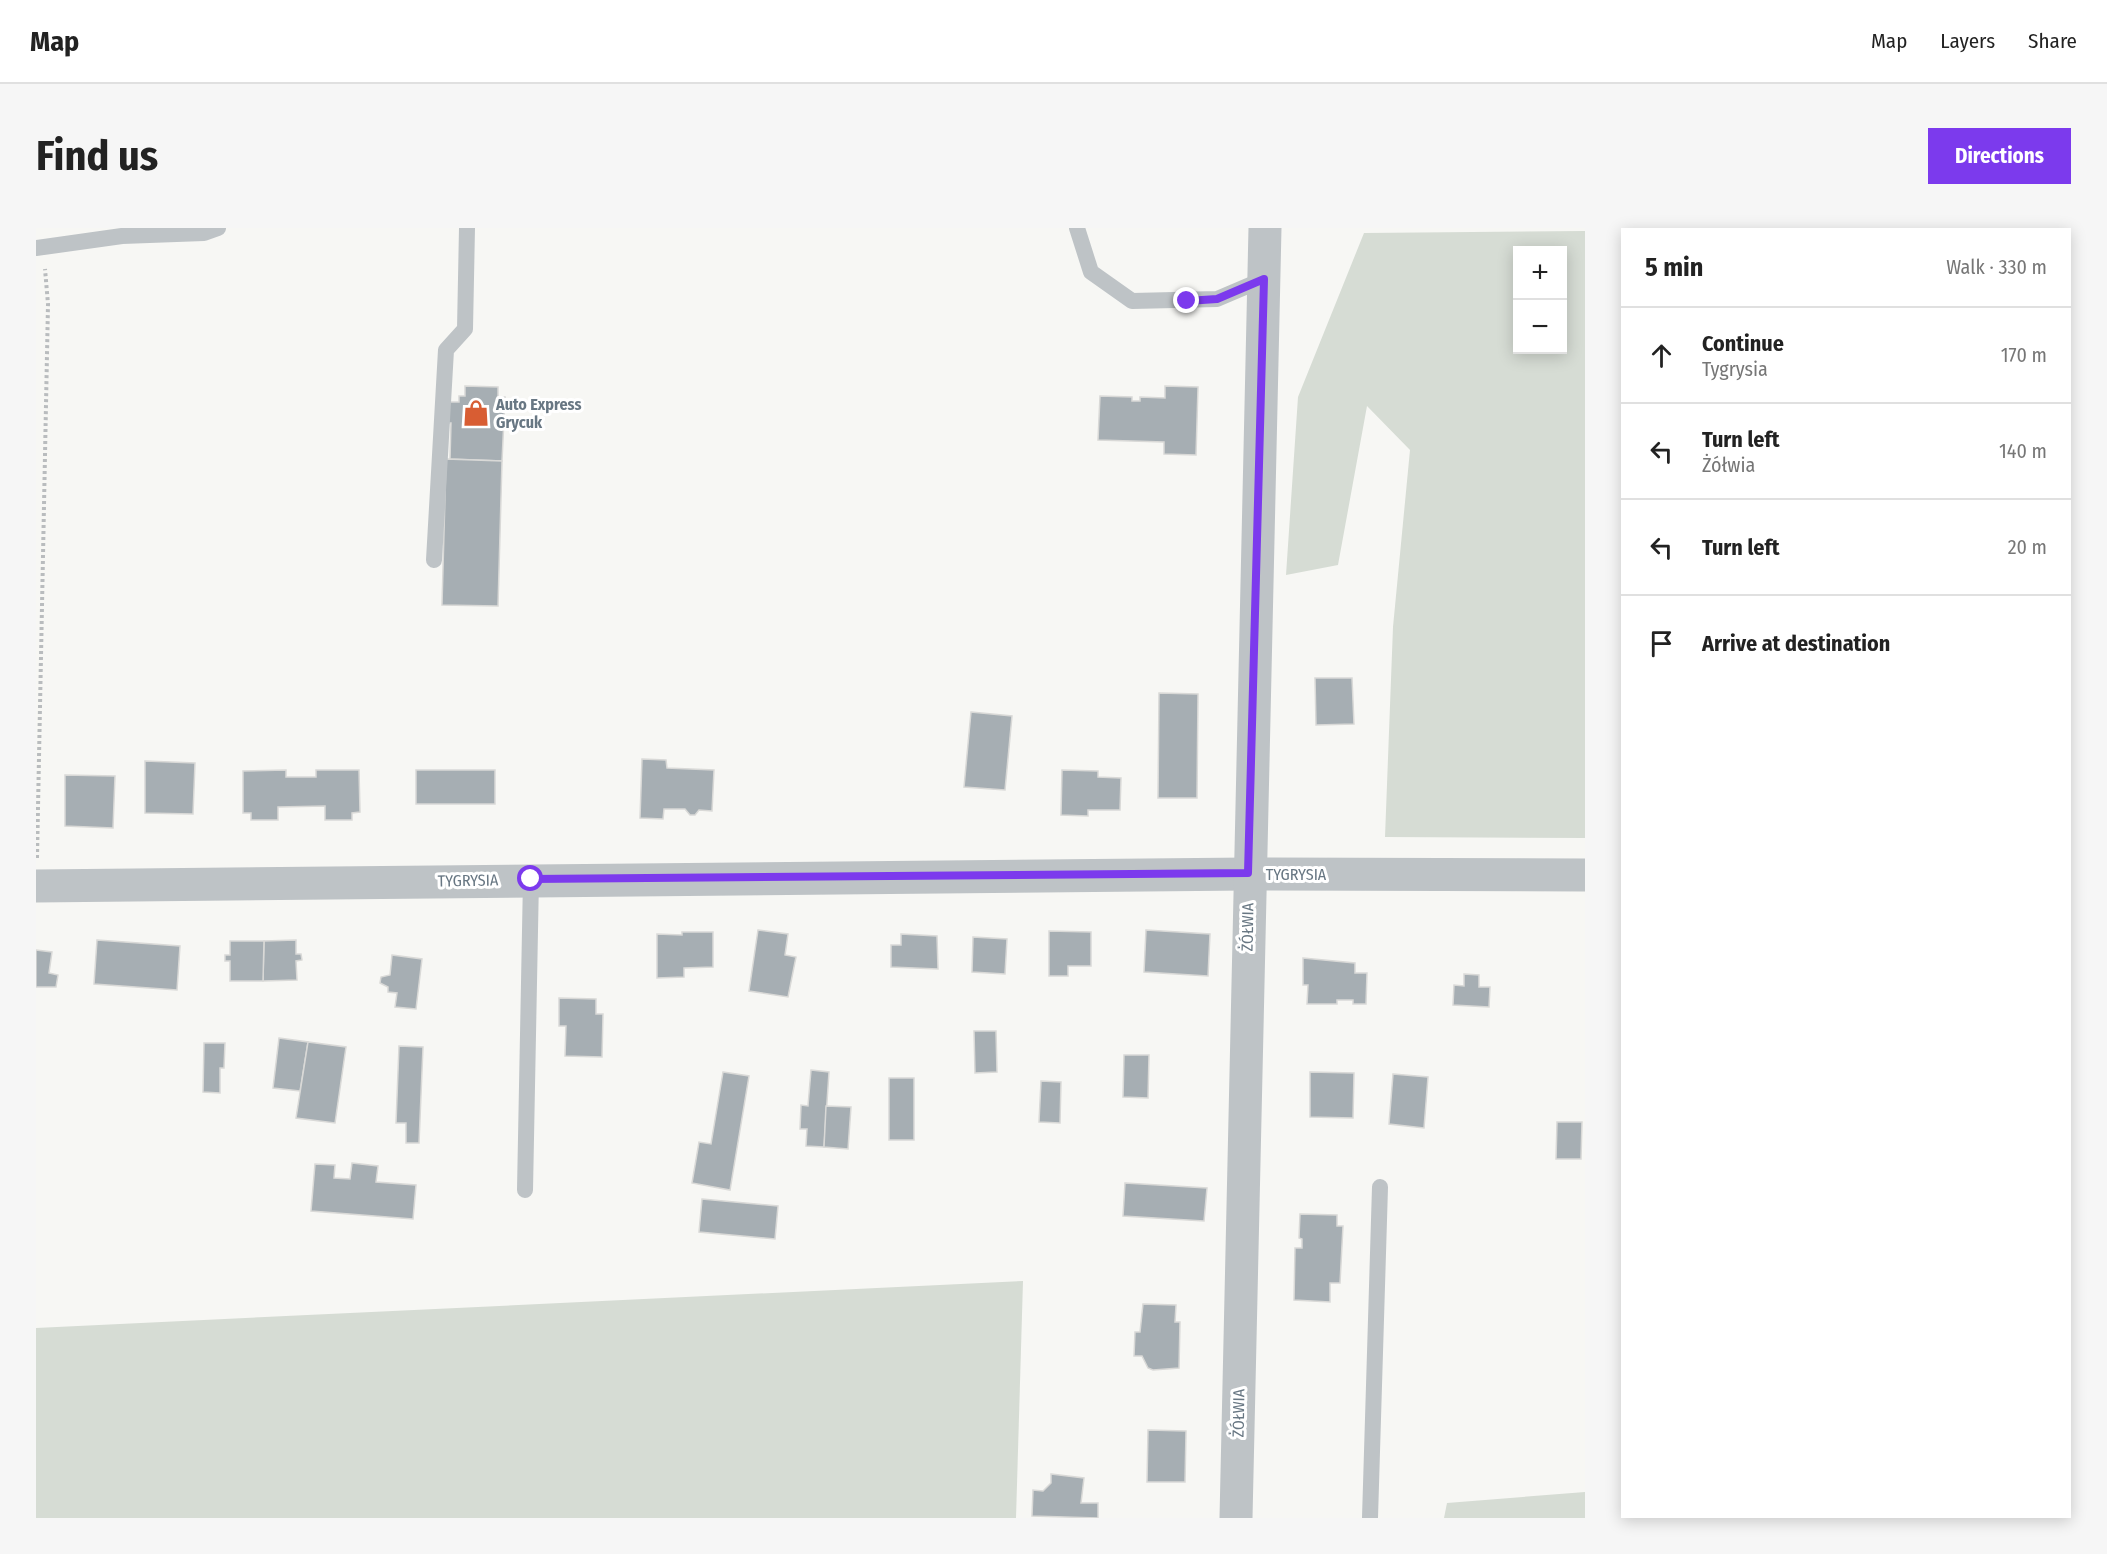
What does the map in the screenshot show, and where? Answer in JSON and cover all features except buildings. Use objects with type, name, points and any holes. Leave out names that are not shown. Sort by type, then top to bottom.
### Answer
[{"type":"street","name":"ŻÓŁWIA","points":[[1236,1518],[1248,873],[1265,228]]},
{"type":"street","name":"TYGRYSIA","points":[[36,886],[1248,873],[1585,875]]},
{"type":"lane","points":[[40,248],[122,236],[204,233],[218,228]]},
{"type":"lane","points":[[434,560],[446,350],[465,329],[466,228]]},
{"type":"lane","points":[[1077,228],[1091,272],[1132,301],[1217,299],[1264,279]]},
{"type":"lane","points":[[525,1190],[531,879]]},
{"type":"lane","points":[[1370,1518],[1380,1187]]},
{"type":"path","points":[[36,886],[48,304],[40,248]]},
{"type":"shaded area","points":[[1585,231],[1585,838],[1385,837],[1393,627],[1410,450],[1367,406],[1338,565],[1286,575],[1298,397],[1364,233]]},
{"type":"shaded area","points":[[1023,1281],[1016,1518],[36,1518],[36,1328]]},
{"type":"shaded area","points":[[1585,1492],[1585,1518],[1444,1518],[1447,1503]]},
{"type":"place","name":"Auto Express Grycuk","points":[[476,413]]},
{"type":"route","points":[[531,879],[1248,873],[1264,279],[1217,299],[1187,301]]}]
